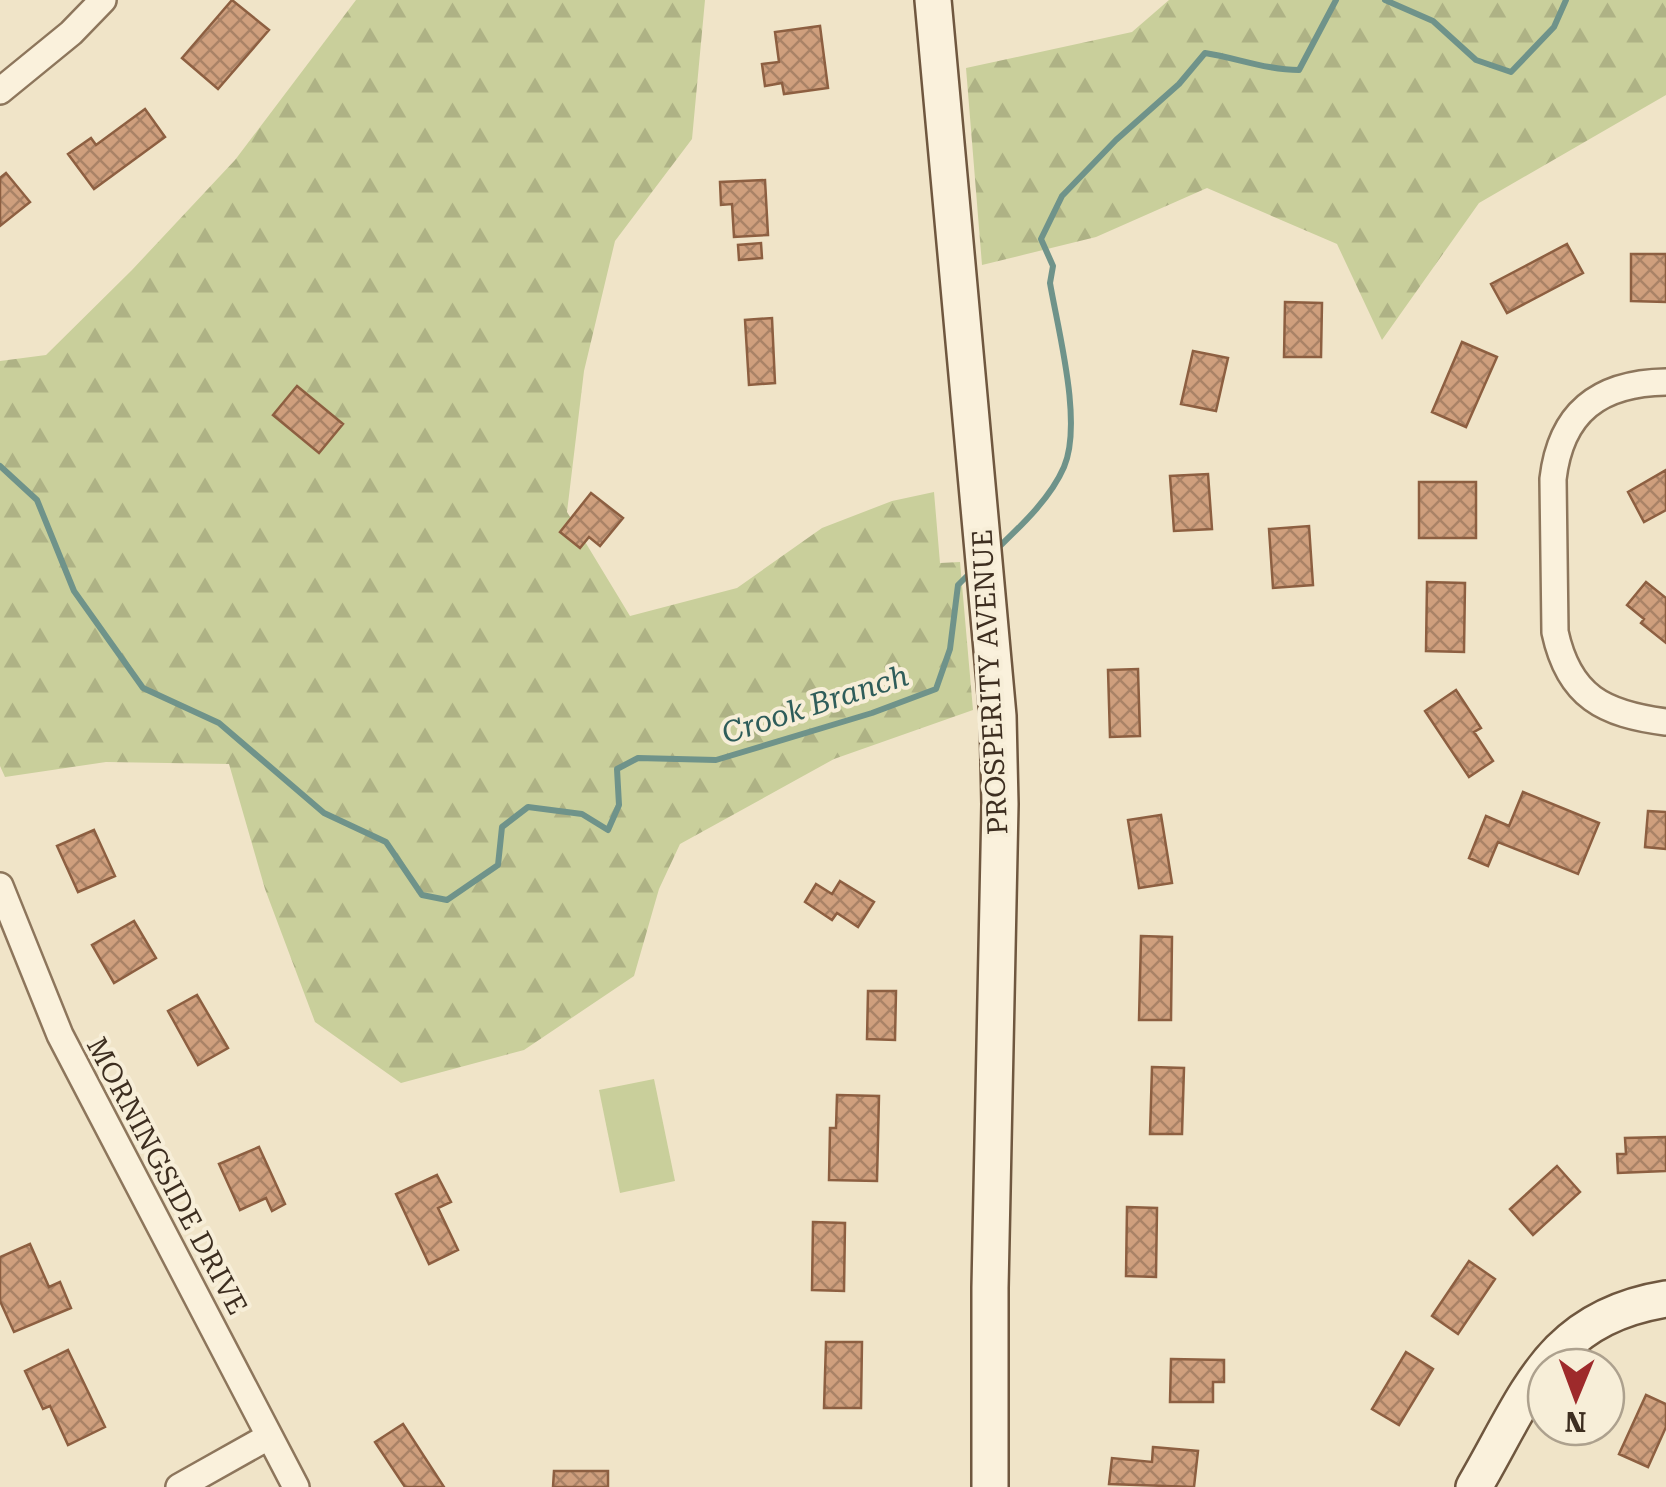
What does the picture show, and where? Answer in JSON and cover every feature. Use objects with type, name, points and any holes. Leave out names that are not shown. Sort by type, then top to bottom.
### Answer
[{"type":"main road","name":"PROSPERITY AVENUE","points":[[933,0],[998,716],[990,1487]]},
{"type":"main road","points":[[1474,1487],[1543,1369],[1564,1344],[1609,1313],[1666,1299]]},
{"type":"street","points":[[0,92],[103,0]]},
{"type":"street","points":[[1666,382],[1637,382],[1614,389],[1577,415],[1556,455],[1554,532],[1555,632],[1559,654],[1570,676],[1606,709],[1666,722]]},
{"type":"street","name":"MORNINGSIDE DRIVE","points":[[0,886],[60,1035],[296,1487]]},
{"type":"street","points":[[179,1487],[268,1437]]},
{"type":"green space","points":[[356,0],[705,0],[692,139],[615,241],[584,371],[567,512],[630,616],[737,588],[822,528],[892,501],[934,492],[940,563],[960,562],[973,710],[834,759],[680,844],[659,889],[634,976],[524,1050],[401,1083],[315,1022],[265,889],[229,764],[106,762],[5,777],[0,766],[0,361],[46,355],[132,270],[235,160]]},
{"type":"green space","points":[[1169,0],[1666,0],[1666,95],[1479,203],[1382,340],[1337,244],[1207,188],[1096,237],[982,265],[966,68],[1132,32]]},
{"type":"green space","points":[[654,1079],[675,1181],[620,1193],[599,1090]]},
{"type":"building","points":[[232,0],[269,30],[218,89],[182,58]]},
{"type":"building","points":[[820,26],[828,88],[784,94],[782,83],[765,86],[762,64],[779,62],[775,32]]},
{"type":"building","points":[[145,109],[165,137],[94,189],[68,154],[91,138],[96,145]]},
{"type":"building","points":[[6,173],[30,202],[0,226],[0,178]]},
{"type":"building","points":[[765,180],[768,235],[734,237],[732,204],[721,205],[720,182]]},
{"type":"building","points":[[761,243],[762,258],[739,260],[738,245]]},
{"type":"building","points":[[1567,244],[1583,273],[1507,313],[1491,284]]},
{"type":"building","points":[[1631,254],[1666,254],[1666,302],[1631,301]]},
{"type":"building","points":[[1285,302],[1322,303],[1321,357],[1284,357]]},
{"type":"building","points":[[772,318],[775,383],[749,385],[745,320]]},
{"type":"building","points":[[1462,342],[1497,357],[1466,427],[1432,412]]},
{"type":"building","points":[[1193,351],[1228,358],[1216,411],[1181,404]]},
{"type":"building","points":[[297,386],[343,424],[319,453],[273,415]]},
{"type":"building","points":[[1666,470],[1666,510],[1644,522],[1628,492]]},
{"type":"building","points":[[1208,474],[1212,529],[1174,531],[1170,476]]},
{"type":"building","points":[[1419,482],[1476,482],[1476,538],[1419,538]]},
{"type":"building","points":[[591,493],[623,518],[600,546],[589,537],[580,548],[560,532]]},
{"type":"building","points":[[1309,526],[1313,585],[1273,588],[1269,529]]},
{"type":"building","points":[[1427,582],[1465,583],[1464,652],[1426,651]]},
{"type":"building","points":[[1646,582],[1666,598],[1666,643],[1641,623],[1644,619],[1627,605]]},
{"type":"building","points":[[1138,669],[1140,736],[1110,737],[1108,670]]},
{"type":"building","points":[[1456,690],[1481,728],[1474,732],[1493,761],[1469,777],[1425,711]]},
{"type":"building","points":[[1523,792],[1599,823],[1578,874],[1498,842],[1488,866],[1469,858],[1486,816],[1509,826]]},
{"type":"building","points":[[1648,811],[1666,812],[1666,849],[1645,847]]},
{"type":"building","points":[[1161,815],[1172,883],[1139,888],[1128,820]]},
{"type":"building","points":[[94,830],[115,876],[78,892],[57,846]]},
{"type":"building","points":[[840,881],[874,902],[858,927],[837,913],[832,920],[805,902],[816,884],[832,894]]},
{"type":"building","points":[[134,921],[156,958],[114,983],[92,945]]},
{"type":"building","points":[[1141,936],[1172,937],[1171,1020],[1139,1020]]},
{"type":"building","points":[[868,991],[896,991],[895,1040],[867,1039]]},
{"type":"building","points":[[197,995],[228,1048],[198,1065],[168,1011]]},
{"type":"building","points":[[1152,1067],[1184,1068],[1182,1134],[1150,1134]]},
{"type":"building","points":[[837,1095],[879,1096],[877,1181],[829,1180],[830,1128],[836,1128]]},
{"type":"building","points":[[1666,1137],[1666,1171],[1618,1173],[1617,1154],[1626,1154],[1625,1138]]},
{"type":"building","points":[[259,1147],[285,1204],[272,1211],[266,1198],[240,1210],[219,1164]]},
{"type":"building","points":[[1557,1166],[1580,1192],[1533,1235],[1510,1209]]},
{"type":"building","points":[[437,1175],[451,1202],[438,1208],[458,1250],[429,1264],[396,1194]]},
{"type":"building","points":[[1127,1207],[1157,1208],[1156,1277],[1126,1276]]},
{"type":"building","points":[[813,1222],[845,1223],[844,1291],[812,1290]]},
{"type":"building","points":[[30,1244],[49,1287],[60,1282],[71,1308],[14,1332],[0,1301],[0,1257]]},
{"type":"building","points":[[1469,1261],[1495,1279],[1458,1334],[1432,1316]]},
{"type":"building","points":[[826,1342],[862,1342],[861,1408],[824,1408]]},
{"type":"building","points":[[68,1350],[105,1427],[68,1445],[50,1406],[43,1409],[25,1371]]},
{"type":"building","points":[[1406,1352],[1433,1369],[1399,1425],[1372,1409]]},
{"type":"building","points":[[1171,1359],[1224,1360],[1224,1382],[1213,1382],[1213,1402],[1170,1402]]},
{"type":"building","points":[[1646,1395],[1666,1404],[1666,1427],[1648,1467],[1619,1454],[1626,1447]]},
{"type":"building","points":[[403,1424],[444,1487],[405,1487],[375,1442]]},
{"type":"building","points":[[1153,1447],[1198,1451],[1194,1487],[1109,1484],[1112,1458],[1152,1462]]},
{"type":"building","points":[[554,1471],[608,1471],[608,1487],[553,1487]]},
{"type":"waterway","name":"Crook Branch","points":[[1001,545],[1052,489],[1069,448],[1070,402],[1050,283],[1053,266],[1041,239],[1062,196],[1116,140],[1179,84],[1205,53],[1299,70],[1336,0]]},
{"type":"waterway","name":"Crook Branch","points":[[1385,0],[1433,21],[1476,60],[1511,72],[1554,27],[1566,0]]},
{"type":"waterway","name":"Crook Branch","points":[[0,466],[37,500],[74,591],[143,688],[219,723],[324,813],[386,842],[422,895],[447,900],[498,865],[502,827],[528,807],[582,814],[608,830],[619,805],[617,769],[638,758],[716,760],[872,713],[936,689],[950,649],[958,585],[968,575]]}]
